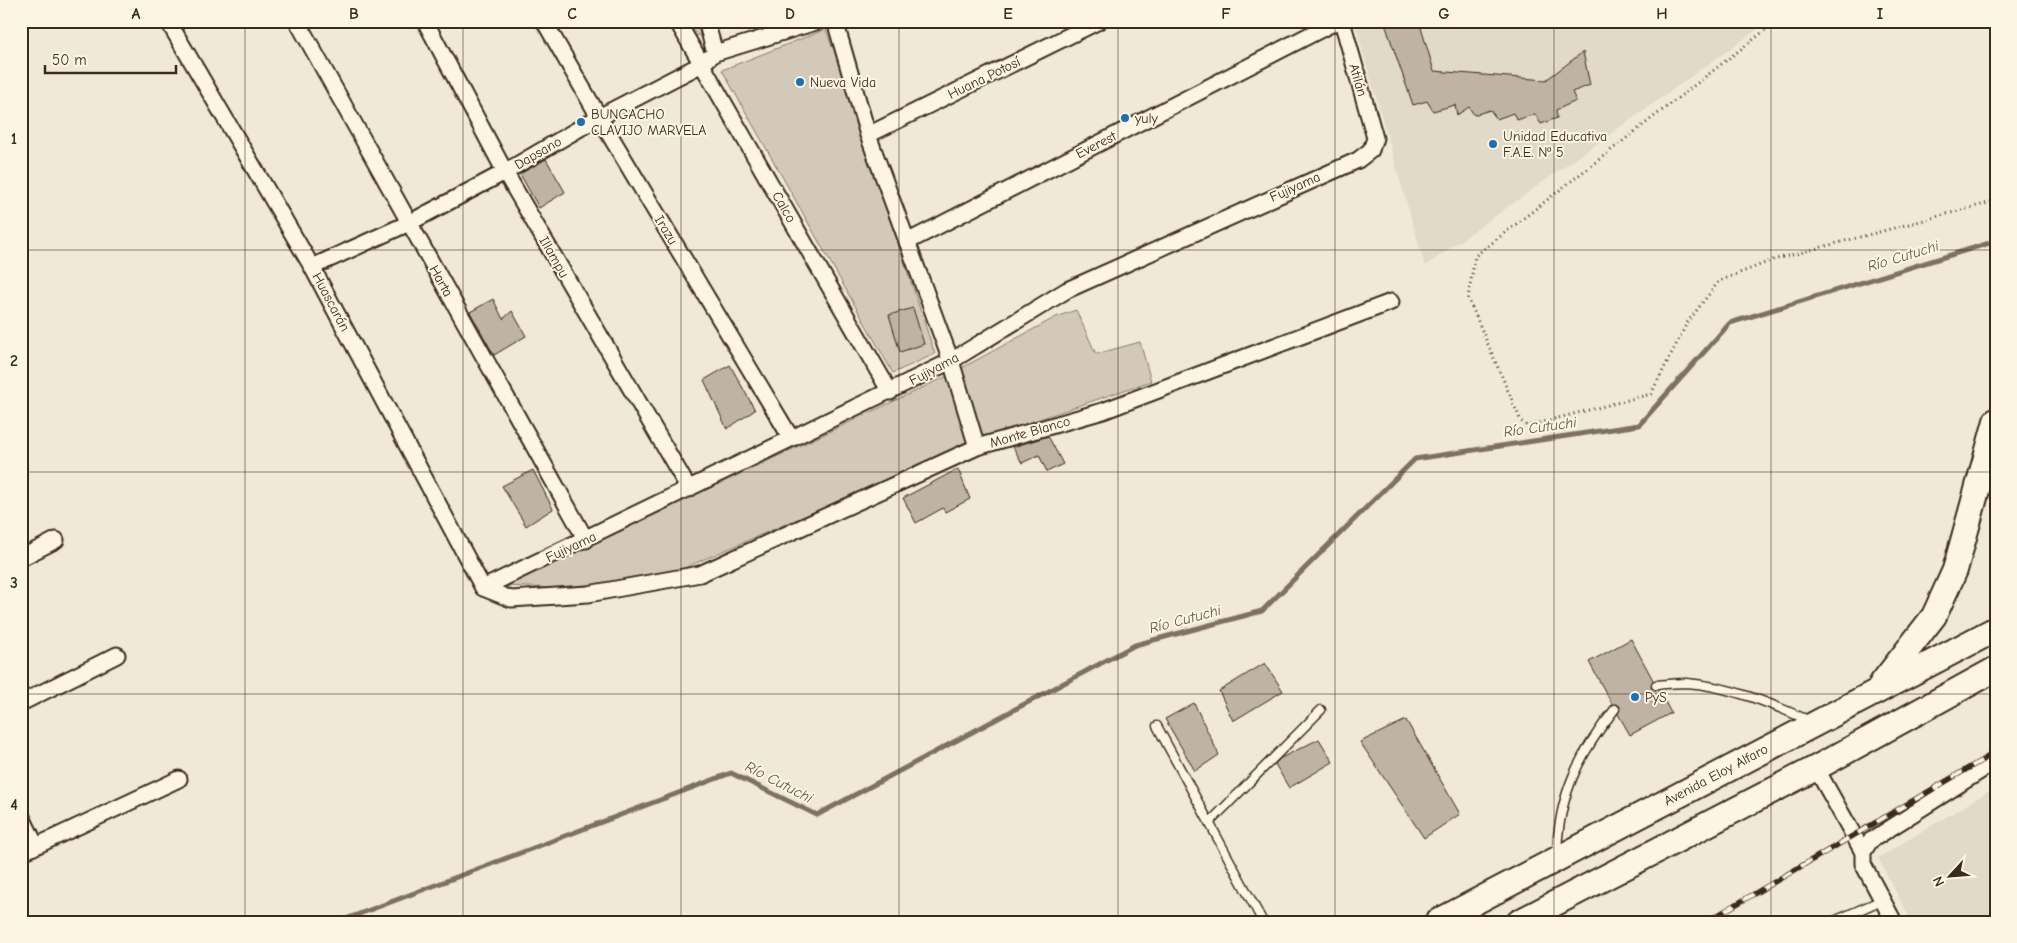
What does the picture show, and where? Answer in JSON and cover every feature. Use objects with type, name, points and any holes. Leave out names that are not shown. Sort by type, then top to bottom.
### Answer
[{"type":"main road","points":[[1877,690],[1934,616],[1955,570],[1995,425]]},
{"type":"main road","name":"Avenida Eloy Alfaro","points":[[1437,922],[1814,722],[1996,629]]},
{"type":"main road","points":[[1519,922],[1816,768],[1996,669]]},
{"type":"street","name":"Huascarán","points":[[168,21],[312,267],[483,588]]},
{"type":"street","name":"Harta","points":[[297,21],[586,540]]},
{"type":"street","name":"Illampu","points":[[425,21],[505,172],[690,489]]},
{"type":"street","name":"Irazu","points":[[544,21],[790,438]]},
{"type":"street","name":"Calco","points":[[678,21],[890,392]]},
{"type":"street","points":[[706,21],[715,53]]},
{"type":"street","name":"Dapsano","points":[[312,267],[408,223],[505,172],[599,117],[702,64],[715,53],[819,21]]},
{"type":"street","name":"Monte Blanco","points":[[835,21],[868,135],[951,361],[977,446],[1103,411],[1391,302]]},
{"type":"street","name":"Huana Potosí","points":[[868,135],[1099,21]]},
{"type":"street","name":"Everest","points":[[907,242],[1337,21]]},
{"type":"street","name":"Atilán","points":[[1342,21],[1375,138]]},
{"type":"street","name":"Fujiyama","points":[[483,588],[586,540],[790,438],[890,392],[951,361],[1067,290],[1358,160],[1370,150],[1375,138]]},
{"type":"street","points":[[483,588],[511,599],[588,594],[700,574],[977,446]]},
{"type":"street","points":[[21,558],[56,540]]},
{"type":"street","points":[[21,703],[117,655]]},
{"type":"street","points":[[1863,852],[1870,841],[1996,762]]},
{"type":"street","points":[[1816,768],[1863,852],[1863,864],[1894,922]]},
{"type":"street","points":[[21,853],[179,779]]},
{"type":"street","points":[[21,815],[36,846]]},
{"type":"lane","points":[[1656,685],[1686,683],[1712,687],[1776,705],[1814,722]]},
{"type":"lane","points":[[1557,859],[1557,829],[1562,806],[1573,776],[1594,735],[1615,709]]},
{"type":"lane","points":[[1209,823],[1321,710]]},
{"type":"lane","points":[[1157,726],[1264,922]]},
{"type":"lane","points":[[1832,922],[1882,900]]},
{"type":"path","points":[[1777,21],[1475,256],[1468,298],[1521,421],[1527,426],[1651,394],[1687,323],[1719,281],[1773,260],[1996,201]]},
{"type":"shaded area","points":[[685,21],[696,21],[700,34],[694,37]]},
{"type":"shaded area","name":"Unidad Educativa F.A.E. Nº 5","points":[[1354,21],[1769,21],[1425,266]]},
{"type":"shaded area","points":[[826,29],[832,47],[835,46],[848,93],[935,354],[893,373],[722,70]]},
{"type":"shaded area","points":[[1076,310],[1096,354],[1140,342],[1151,381],[990,436],[670,574],[583,589],[503,586],[945,377],[1056,317]]},
{"type":"shaded area","points":[[1996,787],[1996,922],[1912,922],[1878,858]]},
{"type":"building","points":[[1384,21],[1419,21],[1434,71],[1546,80],[1583,52],[1590,85],[1572,92],[1576,101],[1556,110],[1557,118],[1541,124],[1535,114],[1517,120],[1513,113],[1497,119],[1490,110],[1474,115],[1469,107],[1457,115],[1455,105],[1433,111],[1427,101],[1413,105]]},
{"type":"building","points":[[546,159],[565,192],[539,208],[520,174]]},
{"type":"building","points":[[493,299],[503,319],[512,311],[526,336],[494,355],[470,312]]},
{"type":"building","points":[[913,308],[924,344],[900,352],[889,315]]},
{"type":"building","points":[[730,365],[755,410],[727,429],[704,380]]},
{"type":"building","points":[[1048,436],[1063,464],[1047,472],[1039,455],[1022,463],[1013,447]]},
{"type":"building","points":[[958,469],[970,499],[945,512],[943,508],[916,523],[903,498]]},
{"type":"building","points":[[533,470],[553,509],[526,526],[502,486]]},
{"type":"building","name":"PyS","points":[[1631,639],[1653,680],[1651,688],[1659,690],[1671,713],[1630,735],[1618,714],[1620,706],[1612,704],[1589,662]]},
{"type":"building","points":[[1265,663],[1283,691],[1233,721],[1219,691]]},
{"type":"building","points":[[1194,703],[1219,755],[1195,771],[1165,719]]},
{"type":"building","points":[[1406,720],[1460,814],[1424,838],[1360,742]]},
{"type":"building","points":[[1319,739],[1333,762],[1289,788],[1275,764],[1281,758]]},
{"type":"waterway","name":"Río Cutuchi","points":[[338,922],[731,773],[817,815],[1135,645],[1262,611],[1415,459],[1639,425],[1730,323],[1996,241]]},
{"type":"railway","points":[[1706,922],[1996,752]]},
{"type":"place","name":"Nueva Vida","points":[[800,82]]},
{"type":"place","name":"yuly","points":[[1125,118]]},
{"type":"place","name":"BUNGACHO CLAVIJO MARVELA","points":[[581,122]]},
{"type":"place","name":"Unidad Educativa F.A.E. Nº 5","points":[[1493,144]]},
{"type":"place","name":"PyS","points":[[1635,697]]}]
